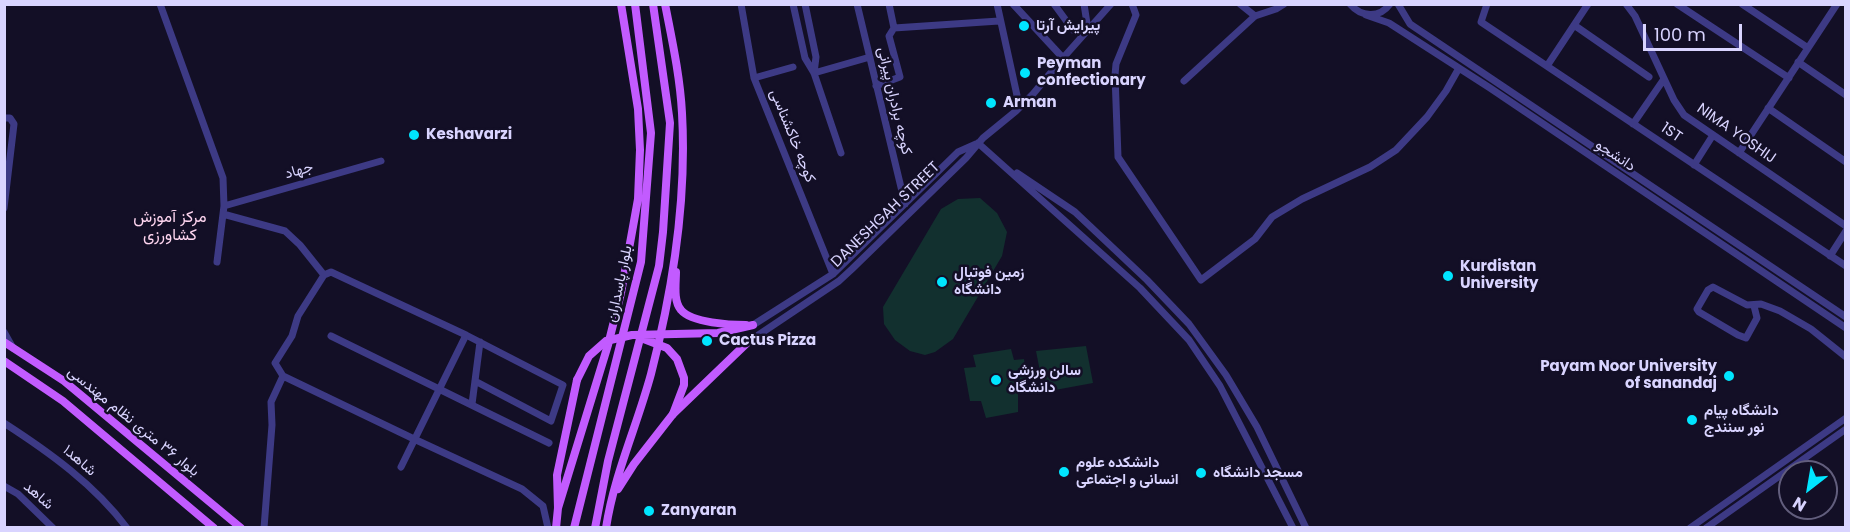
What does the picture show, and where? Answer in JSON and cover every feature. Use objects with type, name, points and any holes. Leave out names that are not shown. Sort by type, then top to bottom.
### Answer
[{"type":"main road","points":[[558,508],[608,345],[621,293],[638,199],[640,150],[636,89],[621,4]]},
{"type":"main road","name":"بلوار پاسداران","points":[[574,528],[641,262],[651,133],[635,4]]},
{"type":"main road","name":"بلوار پاسداران","points":[[595,525],[608,461],[659,266],[663,232],[670,123],[653,4]]},
{"type":"main road","points":[[606,528],[610,499],[650,376],[665,315],[682,205],[682,112],[678,68],[665,4]]},
{"type":"main road","points":[[631,235],[643,236]]},
{"type":"main road","points":[[676,244],[676,297],[681,310],[694,318],[717,324],[753,325]]},
{"type":"main road","points":[[556,528],[557,475],[577,380],[589,356],[606,341],[632,335],[718,333],[753,325]]},
{"type":"main road","points":[[632,335],[651,340],[667,348],[677,359],[684,378],[684,385],[673,414]]},
{"type":"main road","name":"بلوار ۳۶ متری نظام مهندسی","points":[[4,342],[64,381],[241,528]]},
{"type":"main road","points":[[595,525],[634,464],[673,414],[748,342]]},
{"type":"main road","name":"بلوار ۳۶ متری نظام مهندسی","points":[[7,364],[63,401],[214,528]]},
{"type":"street","points":[[160,4],[223,178],[224,210],[217,262]]},
{"type":"street","name":"کوچه خاکشناسی","points":[[741,4],[754,78],[833,274]]},
{"type":"street","points":[[793,4],[805,58],[814,73],[841,153]]},
{"type":"street","points":[[805,4],[816,57],[814,73]]},
{"type":"street","name":"کوچه برادران پیرانی","points":[[857,4],[904,204]]},
{"type":"street","points":[[876,86],[900,77],[889,36],[894,28],[889,4]]},
{"type":"street","points":[[997,4],[1018,100]]},
{"type":"street","points":[[1013,4],[1063,58]]},
{"type":"street","points":[[1054,4],[1073,30]]},
{"type":"street","points":[[1084,4],[1088,30]]},
{"type":"street","name":"DANESHGAH STREET","points":[[748,342],[839,281],[966,158],[978,143],[1016,111],[1111,4]]},
{"type":"street","points":[[1132,4],[1136,15],[1116,64],[1118,157],[1201,280],[1255,239],[1272,217],[1302,199],[1370,167],[1396,150],[1427,117],[1459,68]]},
{"type":"street","points":[[1240,4],[1255,16]]},
{"type":"street","points":[[1184,81],[1255,16],[1284,4]]},
{"type":"street","name":"دانشجو","points":[[1350,4],[1357,12],[1389,22],[1845,328]]},
{"type":"street","points":[[1366,15],[1380,13],[1390,4]]},
{"type":"street","name":"دانشجو","points":[[1398,4],[1410,24],[1845,317]]},
{"type":"street","name":"1ST","points":[[1487,4],[1481,22],[1845,266]]},
{"type":"street","points":[[1547,66],[1588,4]]},
{"type":"street","name":"NIMA YOSHIJ","points":[[1626,4],[1637,19],[1674,100],[1684,115],[1845,226]]},
{"type":"street","points":[[1677,4],[1788,78]]},
{"type":"street","points":[[1742,4],[1808,48]]},
{"type":"street","points":[[1739,153],[1837,4]]},
{"type":"street","points":[[894,28],[999,21]]},
{"type":"street","points":[[1575,25],[1649,77]]},
{"type":"street","points":[[814,73],[870,57]]},
{"type":"street","points":[[1798,62],[1845,95]]},
{"type":"street","points":[[754,78],[793,67]]},
{"type":"street","points":[[1633,124],[1664,79]]},
{"type":"street","points":[[1768,108],[1845,162]]},
{"type":"street","points":[[4,118],[10,118],[14,124],[4,208]]},
{"type":"street","points":[[1694,165],[1713,135]]},
{"type":"street","points":[[978,143],[1140,288],[1189,340],[1220,386],[1293,528]]},
{"type":"street","name":"DANESHGAH STREET","points":[[753,325],[833,274],[958,152],[978,143]]},
{"type":"street","points":[[996,160],[1075,212],[1147,280],[1189,324],[1226,375],[1257,427],[1306,528]]},
{"type":"street","name":"جهاد","points":[[224,210],[381,161]]},
{"type":"street","points":[[224,210],[285,231],[300,245],[324,275]]},
{"type":"street","points":[[1830,256],[1845,231]]},
{"type":"street","points":[[475,381],[551,421],[562,385],[466,335],[331,272],[324,275],[298,316],[292,336],[275,363],[283,376],[522,489],[543,506],[548,528]]},
{"type":"street","points":[[1140,288],[1147,280]]},
{"type":"street","points":[[1754,306],[1757,318],[1746,338],[1697,309],[1708,290],[1713,287],[1747,305],[1761,304],[1789,315],[1834,346],[1845,357]]},
{"type":"street","points":[[4,332],[13,348]]},
{"type":"street","points":[[401,467],[466,335]]},
{"type":"street","points":[[331,336],[549,443]]},
{"type":"street","points":[[472,404],[480,342]]},
{"type":"street","points":[[264,528],[272,425],[271,402],[283,376]]},
{"type":"street","points":[[1690,528],[1845,418]]},
{"type":"street","name":"شاهد۱","points":[[4,423],[42,447],[74,473],[118,515],[128,528]]},
{"type":"street","points":[[1706,528],[1845,429]]},
{"type":"street","name":"شاهد","points":[[4,486],[18,494],[54,528]]},
{"type":"green space","name":"زمین فوتبال دانشگاه","points":[[980,198],[997,213],[1007,232],[1002,256],[953,339],[935,352],[925,355],[910,351],[895,340],[884,324],[883,307],[941,209],[958,199]]},
{"type":"green space","points":[[1086,346],[1093,383],[1044,392],[1036,351]]},
{"type":"green space","name":"سالن ورزشی دانشگاه","points":[[1011,349],[1014,360],[1024,359],[1028,392],[1018,394],[1018,412],[986,418],[981,401],[970,401],[964,368],[976,367],[973,355]]},
{"type":"place","name":"پیرایش آرتا","points":[[1024,26]]},
{"type":"place","name":"Peyman confectionary","points":[[1025,73]]},
{"type":"place","name":"Arman","points":[[991,103]]},
{"type":"place","name":"Keshavarzi","points":[[414,135]]},
{"type":"place","name":"Kurdistan University","points":[[1448,276]]},
{"type":"place","name":"زمین فوتبال دانشگاه","points":[[942,282]]},
{"type":"place","name":"Cactus Pizza","points":[[707,341]]},
{"type":"place","name":"Payam Noor University of sanandaj","points":[[1729,376]]},
{"type":"place","name":"سالن ورزشی دانشگاه","points":[[996,380]]},
{"type":"place","name":"دانشگاه پیام نور سنندج","points":[[1692,420]]},
{"type":"place","name":"دانشکده علوم انسانی و اجتماعی","points":[[1064,472]]},
{"type":"place","name":"مسجد دانشگاه","points":[[1201,473]]},
{"type":"place","name":"Zanyaran","points":[[649,511]]},
{"type":"district","name":"مرکز آموزش کشاورزی","points":[[170,227]]}]
